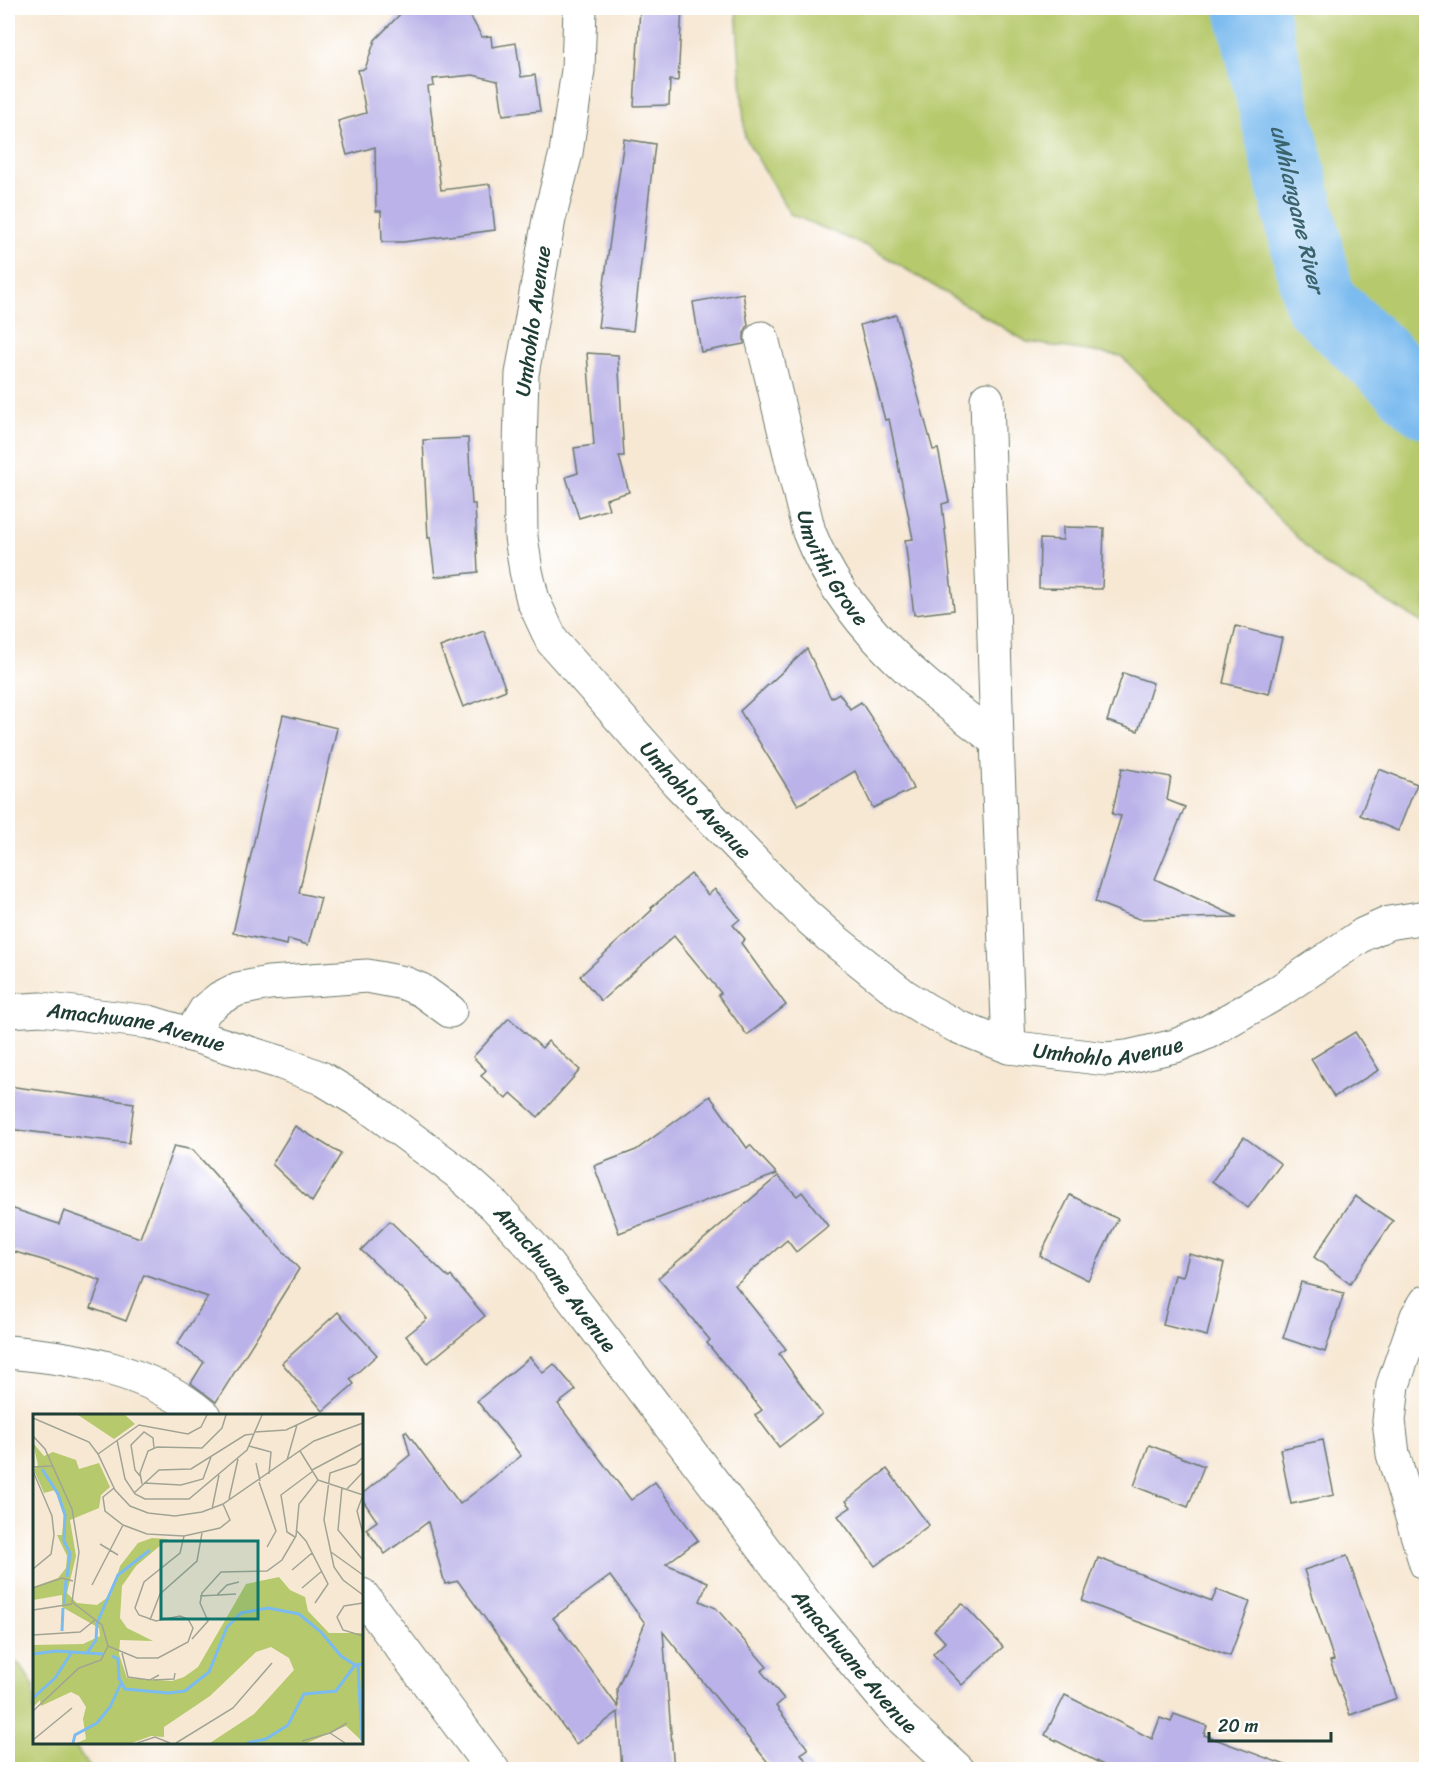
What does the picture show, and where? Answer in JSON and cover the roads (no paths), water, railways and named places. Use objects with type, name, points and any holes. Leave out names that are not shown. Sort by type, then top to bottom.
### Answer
[{"type":"street","name":"Umhohlo Avenue","points":[[580,8],[579,70],[566,153],[549,219],[522,374],[520,519],[526,572],[533,600],[552,641],[677,782],[802,912],[828,935],[918,1004],[956,1026],[1009,1047],[1106,1059],[1139,1055],[1175,1046],[1206,1033],[1278,992],[1364,934],[1389,924],[1426,917]]},
{"type":"street","name":"Umvithi Grove","points":[[762,338],[809,532],[817,552],[861,619],[887,651],[937,696],[997,741]]},
{"type":"street","points":[[987,399],[1009,1047]]},
{"type":"street","points":[[190,1035],[206,1009],[220,998],[238,989],[269,983],[378,977],[404,982],[421,990],[450,1011]]},
{"type":"street","name":"Amachwane Avenue","points":[[8,1011],[41,1010],[149,1022],[282,1063],[321,1078],[369,1107],[457,1172],[495,1206],[539,1254],[809,1608],[897,1714],[958,1770]]},
{"type":"street","points":[[1426,1302],[1417,1316],[1393,1385],[1389,1421],[1393,1454],[1426,1564]]},
{"type":"street","points":[[8,1352],[75,1360],[107,1368],[165,1390],[190,1404],[202,1414]]},
{"type":"street","points":[[363,1596],[493,1770]]},
{"type":"waterway","name":"uMhlangane River","points":[[1251,8],[1320,302],[1426,402]]}]
